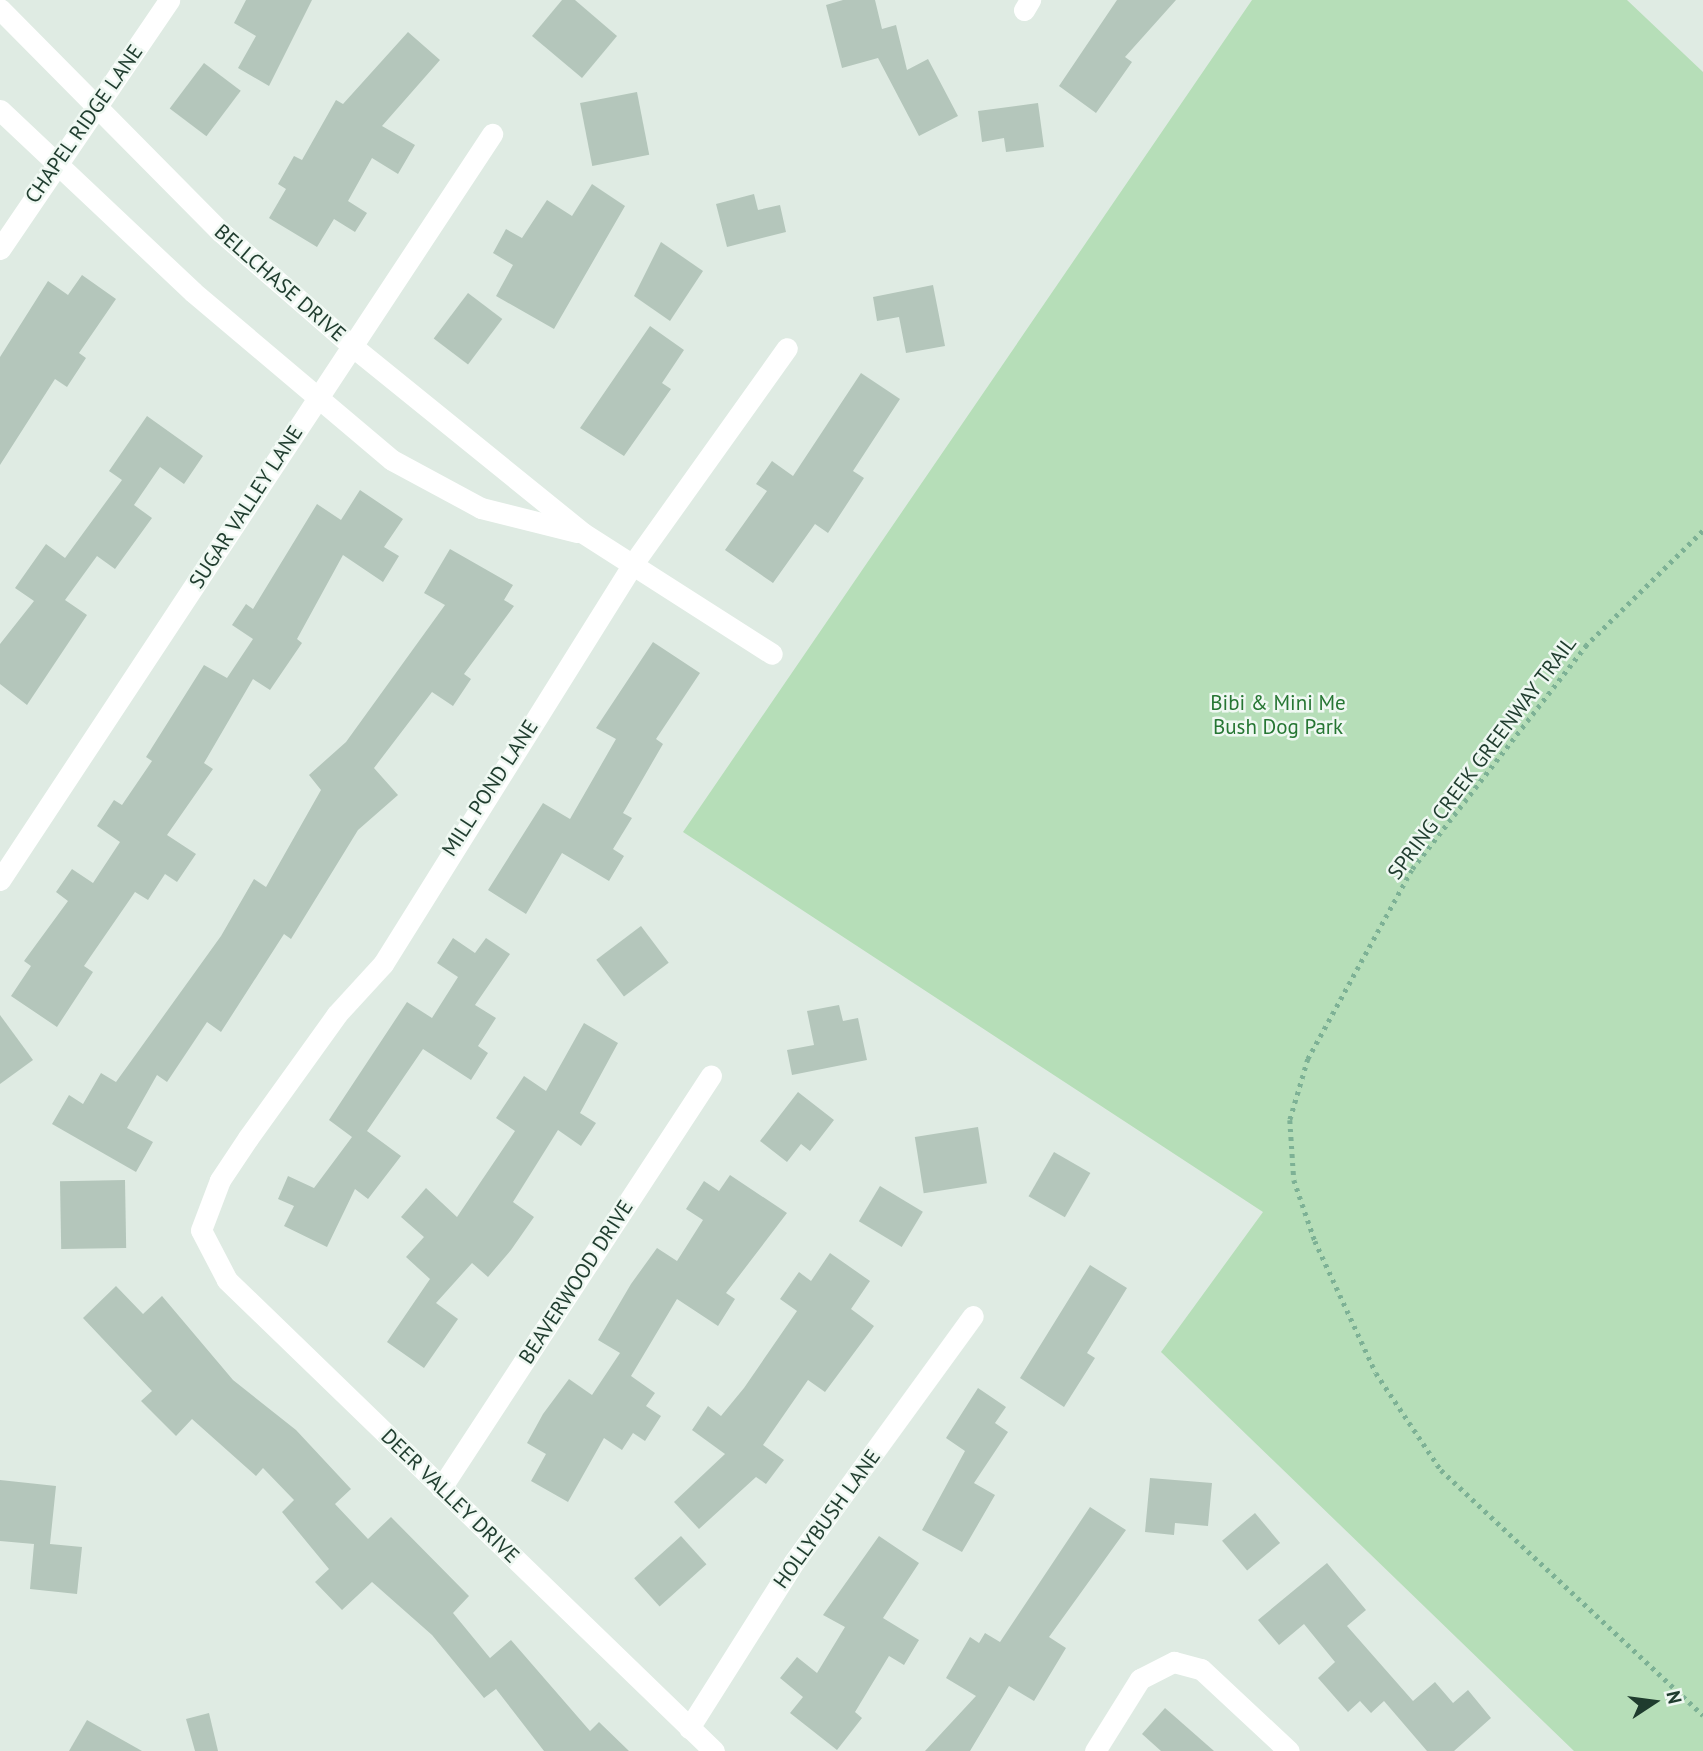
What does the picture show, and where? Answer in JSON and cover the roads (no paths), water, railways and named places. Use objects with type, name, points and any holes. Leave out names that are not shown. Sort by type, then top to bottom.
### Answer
[{"type":"street","name":"CHAPEL RIDGE LANE","points":[[0,249],[54,165],[95,110],[169,0]]},
{"type":"street","name":"BELLCHASE DRIVE","points":[[0,9],[95,110],[221,232],[352,346],[583,533],[631,568],[772,654]]},
{"type":"street","name":"BELLCHASE DRIVE","points":[[0,110],[54,165],[316,402],[392,460],[481,508],[583,533]]},
{"type":"street","name":"SUGAR VALLEY LANE","points":[[0,880],[492,134]]},
{"type":"street","name":"MILL POND LANE","points":[[201,1230],[234,1159],[337,1014],[383,964],[631,568],[787,348]]},
{"type":"street","name":"BEAVERWOOD DRIVE","points":[[440,1488],[710,1076]]},
{"type":"street","name":"DEER VALLEY DRIVE","points":[[201,1230],[228,1280],[714,1751]]},
{"type":"street","name":"HOLLYBUSH LANE","points":[[689,1727],[794,1562],[973,1316]]},
{"type":"street","points":[[1095,1751],[1140,1679],[1174,1662],[1201,1669],[1289,1751]]},
{"type":"park label","name":"Bibi & Mini Me Bush Dog Park","points":[[1278,715]]}]
